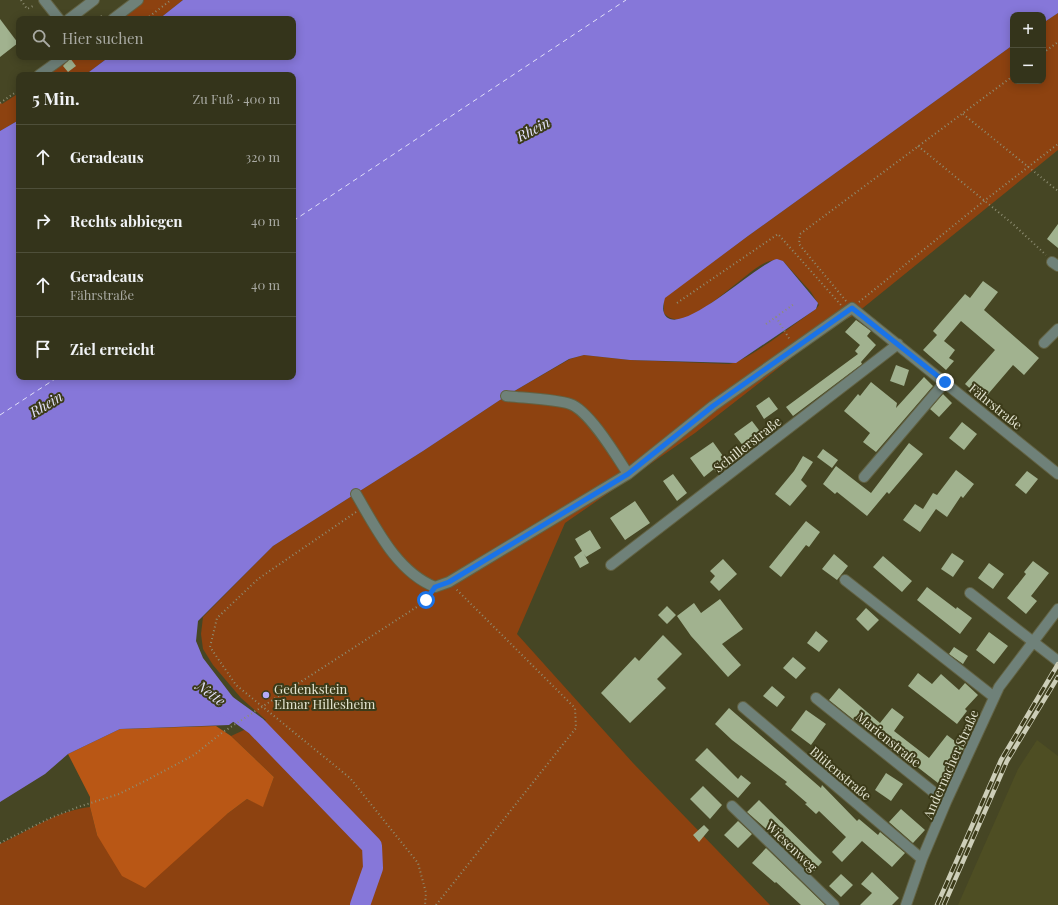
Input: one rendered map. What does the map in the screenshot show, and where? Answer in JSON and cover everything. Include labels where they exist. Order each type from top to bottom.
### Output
[{"type":"street","points":[[44,0],[57,16]]},
{"type":"street","points":[[73,16],[94,0]]},
{"type":"street","points":[[117,16],[138,0]]},
{"type":"street","points":[[43,72],[60,60]]},
{"type":"street","points":[[356,494],[398,560],[422,582],[435,587],[449,582],[628,474],[713,406],[849,310]]},
{"type":"street","name":"Fährstraße","points":[[849,310],[898,344],[1058,474]]},
{"type":"street","points":[[1044,343],[1058,329]]},
{"type":"street","name":"Schillerstraße","points":[[611,565],[898,344]]},
{"type":"street","points":[[864,477],[945,382]]},
{"type":"street","points":[[506,396],[571,404],[588,418],[628,474]]},
{"type":"street","points":[[845,580],[994,697]]},
{"type":"street","points":[[970,593],[1058,661]]},
{"type":"street","name":"Andernacher Straße","points":[[906,905],[922,859],[946,802],[998,687],[1058,609]]},
{"type":"street","name":"Marienstraße","points":[[816,698],[946,802]]},
{"type":"street","name":"Blütenstraße","points":[[743,707],[922,859]]},
{"type":"street","name":"Wiesenweg","points":[[732,806],[834,905]]},
{"type":"path","points":[[21,0],[27,9],[35,5],[38,10]]},
{"type":"path","points":[[150,16],[171,0]]},
{"type":"path","points":[[1046,51],[1058,42]]},
{"type":"path","points":[[849,310],[799,244],[800,234],[1010,78]]},
{"type":"path","points":[[0,103],[16,92]]},
{"type":"path","points":[[963,114],[1058,191]]},
{"type":"path","points":[[849,310],[984,201],[1058,144]]},
{"type":"path","points":[[918,146],[1035,244],[1055,264]]},
{"type":"path","points":[[677,303],[778,234],[849,310]]},
{"type":"path","points":[[766,324],[794,304]]},
{"type":"path","points":[[776,317],[795,348]]},
{"type":"path","points":[[363,507],[258,578],[217,618],[210,647],[236,685],[350,778],[418,863],[426,893],[425,905]]},
{"type":"path","points":[[436,905],[576,728],[575,708],[449,582]]},
{"type":"path","points":[[0,843],[48,819],[78,807],[119,794],[194,756],[223,732],[426,600],[435,587]]},
{"type":"shaded area","points":[[142,0],[183,0],[163,16],[120,16]]},
{"type":"shaded area","points":[[1058,13],[1058,150],[853,316],[835,324],[695,433],[565,523],[517,634],[633,763],[770,905],[0,905],[0,844],[67,812],[90,807],[97,835],[227,814],[247,799],[263,806],[274,777],[231,736],[266,720],[241,698],[213,665],[203,649],[201,634],[203,617],[273,546],[423,451],[506,396],[570,359],[584,355],[630,360],[729,364],[737,362],[760,349],[816,309],[819,305],[811,292],[783,261],[770,261],[760,266],[717,299],[701,310],[686,317],[674,319],[664,313],[664,298],[1010,47],[1010,84],[1046,84],[1046,21]]},
{"type":"shaded area","points":[[64,60],[105,60],[89,72],[48,72]]},
{"type":"shaded area","points":[[16,95],[16,122],[0,131],[0,102],[2,104]]},
{"type":"shaded area","points":[[216,726],[231,736],[274,777],[263,807],[247,799],[227,814],[145,888],[122,876],[97,835],[90,807],[90,797],[68,754],[120,729]]},
{"type":"shaded area","points":[[1037,740],[1058,756],[1058,905],[958,905],[1018,769]]},
{"type":"water","name":"Rhein","points":[[183,0],[1058,0],[1058,13],[1046,21],[1046,12],[1010,12],[1010,47],[748,236],[665,298],[663,311],[672,319],[684,318],[700,310],[767,263],[777,259],[783,261],[818,303],[816,309],[736,363],[630,360],[584,355],[569,359],[506,396],[423,451],[273,546],[198,621],[196,641],[203,658],[245,713],[229,725],[120,729],[68,754],[45,774],[0,802],[0,131],[16,122],[16,380],[296,380],[296,72],[89,72],[105,60],[296,60],[296,16],[163,16]]},
{"type":"building","points":[[0,19],[16,40],[16,45],[0,57]]},
{"type":"building","points":[[68,60],[72,60],[76,66],[68,72],[63,66]]},
{"type":"building","points":[[1058,224],[1058,248],[1047,239]]},
{"type":"building","points":[[983,281],[998,292],[984,310],[1039,358],[1024,375],[1013,365],[983,400],[965,384],[995,350],[961,321],[944,341],[955,350],[949,358],[954,361],[946,370],[923,350],[937,335],[933,331],[965,294],[970,298]]},
{"type":"building","points":[[856,320],[871,331],[867,336],[876,345],[861,362],[862,364],[793,416],[786,407],[858,354],[855,351],[860,345],[845,332]]},
{"type":"building","points":[[896,365],[909,370],[904,386],[890,381]]},
{"type":"building","points":[[924,377],[933,386],[876,452],[863,442],[870,433],[844,411],[858,394],[860,396],[871,382],[897,403],[896,408]]},
{"type":"building","points":[[943,394],[952,403],[939,417],[930,409]]},
{"type":"building","points":[[769,397],[778,409],[764,419],[756,406]]},
{"type":"building","points":[[752,421],[765,438],[747,451],[734,434]]},
{"type":"building","points":[[962,422],[977,434],[964,450],[949,438]]},
{"type":"building","points":[[713,442],[728,463],[716,472],[714,469],[704,477],[690,458]]},
{"type":"building","points":[[909,443],[923,454],[889,494],[887,492],[867,516],[837,492],[835,494],[823,484],[836,466],[871,493]]},
{"type":"building","points":[[823,449],[838,460],[832,468],[817,457]]},
{"type":"building","points":[[803,456],[813,462],[801,480],[807,486],[790,506],[775,494],[794,471]]},
{"type":"building","points":[[956,470],[974,484],[963,498],[961,496],[947,517],[936,509],[920,532],[903,520],[915,504],[923,509],[933,493],[937,495]]},
{"type":"building","points":[[1027,471],[1038,479],[1026,494],[1015,485]]},
{"type":"building","points":[[673,474],[687,493],[677,501],[663,481]]},
{"type":"building","points":[[635,501],[650,523],[625,540],[610,518]]},
{"type":"building","points":[[806,521],[820,532],[809,547],[806,545],[781,577],[769,567]]},
{"type":"building","points":[[590,530],[601,548],[586,557],[584,554],[589,563],[580,568],[574,557],[582,551],[575,539]]},
{"type":"building","points":[[952,553],[964,561],[953,577],[941,569]]},
{"type":"building","points":[[834,554],[848,566],[837,580],[822,569]]},
{"type":"building","points":[[883,556],[912,581],[902,592],[873,567]]},
{"type":"building","points":[[723,559],[737,574],[719,591],[710,582],[715,576],[710,571]]},
{"type":"building","points":[[1033,561],[1049,573],[1031,596],[1037,601],[1026,614],[1007,598],[1026,574],[1024,572]]},
{"type":"building","points":[[989,563],[1004,574],[993,589],[978,578]]},
{"type":"building","points":[[927,587],[956,609],[957,607],[972,618],[960,634],[917,600]]},
{"type":"building","points":[[720,599],[743,629],[722,644],[741,665],[728,677],[691,636],[677,616],[694,603],[701,613]]},
{"type":"building","points":[[667,606],[676,615],[667,624],[658,615]]},
{"type":"building","points":[[866,608],[879,620],[868,631],[856,619]]},
{"type":"building","points":[[816,631],[828,641],[819,652],[807,643]]},
{"type":"building","points":[[989,632],[1008,646],[994,664],[976,650]]},
{"type":"building","points":[[663,635],[682,654],[657,679],[666,688],[630,723],[601,693],[635,657],[639,661]]},
{"type":"building","points":[[954,647],[968,656],[963,664],[949,654]]},
{"type":"building","points":[[793,657],[806,668],[796,679],[783,668]]},
{"type":"building","points":[[918,673],[932,684],[941,674],[959,690],[965,683],[978,695],[965,709],[967,711],[957,724],[908,686]]},
{"type":"building","points":[[772,686],[785,697],[777,707],[763,696]]},
{"type":"building","points":[[839,688],[880,723],[892,708],[904,717],[894,731],[929,758],[947,735],[964,748],[938,783],[911,762],[909,764],[829,700]]},
{"type":"building","points":[[729,708],[821,788],[822,785],[857,821],[859,819],[878,835],[880,832],[905,853],[892,867],[862,841],[842,862],[832,852],[846,837],[819,811],[816,814],[805,804],[807,803],[785,784],[787,782],[732,740],[715,724]]},
{"type":"building","points":[[806,710],[826,724],[811,745],[791,730]]},
{"type":"building","points":[[707,748],[738,779],[741,775],[751,783],[738,798],[695,760]]},
{"type":"building","points":[[886,773],[903,784],[891,801],[875,790]]},
{"type":"building","points":[[703,786],[722,805],[710,819],[690,799]]},
{"type":"building","points":[[759,800],[822,862],[814,871],[747,812]]},
{"type":"building","points":[[901,809],[925,830],[913,843],[889,822]]},
{"type":"building","points":[[738,821],[752,834],[738,848],[724,835]]},
{"type":"building","points":[[704,825],[709,830],[699,842],[693,835]]},
{"type":"building","points":[[766,848],[825,905],[801,905],[752,863]]},
{"type":"building","points":[[872,872],[899,898],[892,905],[860,905],[872,893],[861,884]]},
{"type":"building","points":[[841,874],[853,885],[841,897],[829,886]]},
{"type":"waterway","name":"Nette","points":[[220,700],[256,726],[372,846],[373,868],[360,905]]},
{"type":"ferry route","points":[[296,219],[626,0]]},
{"type":"ferry route","points":[[0,415],[53,380]]},
{"type":"railway","points":[[937,905],[1001,760],[1058,664]]},
{"type":"railway","points":[[944,905],[1007,761],[1058,677]]},
{"type":"place","name":"Gedenkstein Elmar Hillesheim","points":[[266,695]]},
{"type":"route","points":[[426,600],[435,587],[449,582],[628,474],[713,406],[852,308],[945,382]]}]
